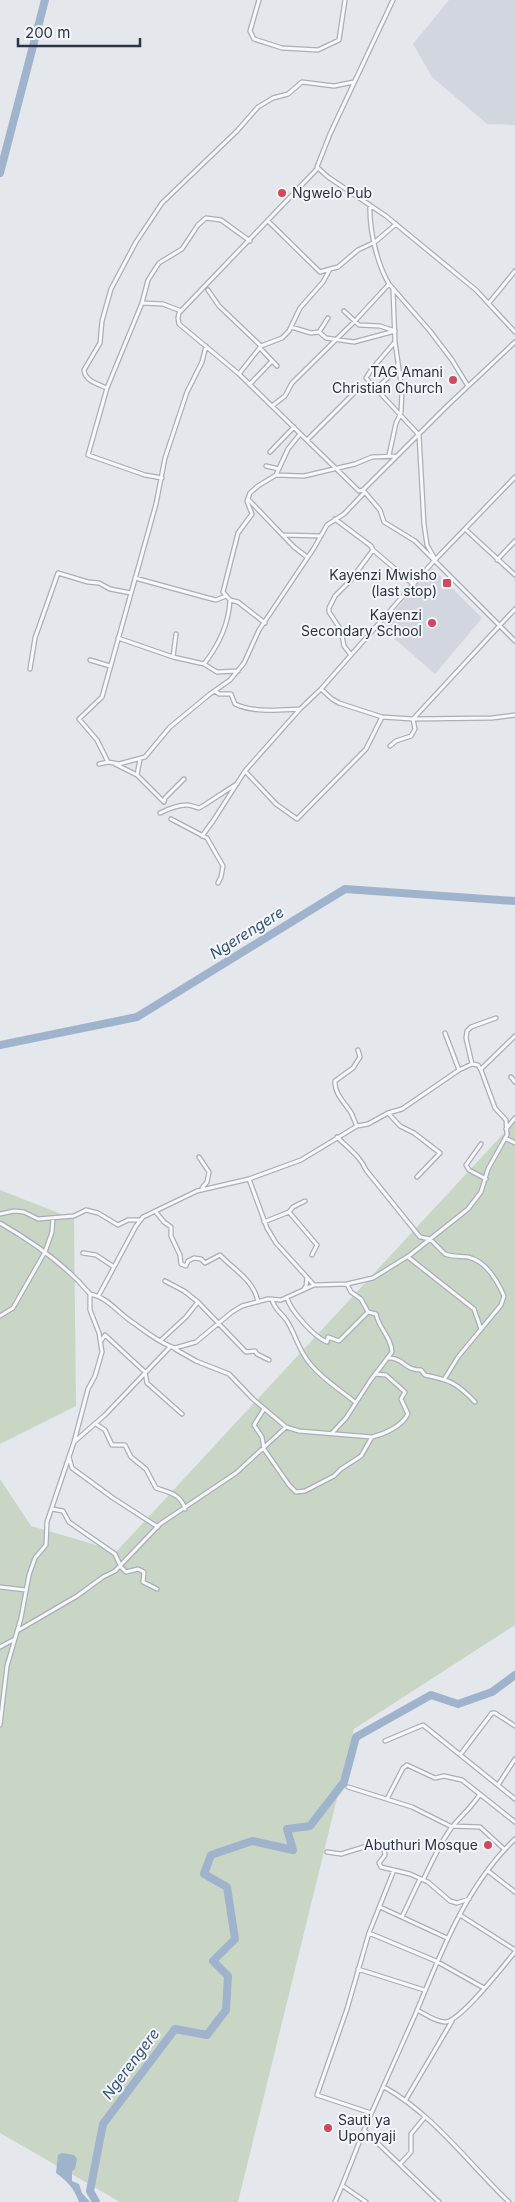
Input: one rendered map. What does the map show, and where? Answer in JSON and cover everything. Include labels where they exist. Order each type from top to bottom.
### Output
[{"type":"street","points":[[259,0],[250,31],[254,39],[282,48],[318,50],[339,40],[345,0]]},
{"type":"street","points":[[393,0],[323,150],[317,164],[318,168],[269,222],[182,311],[178,318],[179,324],[250,384],[359,491],[364,492],[380,510],[384,522],[415,541],[515,641]]},
{"type":"street","points":[[107,388],[89,379],[84,370],[100,343],[102,321],[111,289],[136,242],[162,203],[258,107],[267,101],[288,94],[302,82],[334,86],[354,82]]},
{"type":"street","points":[[318,168],[396,224],[489,303],[515,332]]},
{"type":"street","points":[[370,205],[370,218],[381,271],[389,284],[430,331],[452,360],[468,386]]},
{"type":"street","points":[[162,478],[144,475],[88,455],[107,388],[142,303],[148,280],[159,263],[182,249],[198,225],[206,218],[221,220],[250,241]]},
{"type":"street","points":[[269,222],[320,272],[338,267],[358,250],[375,242],[396,224]]},
{"type":"street","points":[[239,374],[261,348],[282,338],[291,327],[300,308],[323,282],[330,269]]},
{"type":"street","points":[[489,303],[515,271]]},
{"type":"street","points":[[272,406],[285,396],[292,383],[354,322],[389,284]]},
{"type":"street","points":[[389,455],[401,413],[402,390],[395,342],[393,289]]},
{"type":"street","points":[[208,290],[219,306],[277,366]]},
{"type":"street","points":[[142,303],[162,304],[182,311]]},
{"type":"street","points":[[344,311],[359,325],[380,326],[395,331]]},
{"type":"street","points":[[319,332],[328,318]]},
{"type":"street","points":[[291,327],[311,333],[319,332],[326,338],[338,338],[354,342],[395,331]]},
{"type":"street","points":[[395,342],[366,378],[419,434],[424,524],[427,545],[434,561]]},
{"type":"street","points":[[114,764],[140,759],[153,749],[175,723],[230,680],[249,655],[259,630],[314,548],[327,525],[344,514],[397,456],[515,342]]},
{"type":"street","points":[[108,762],[97,740],[78,719],[102,697],[156,504],[178,417],[187,392],[202,362],[206,345]]},
{"type":"street","points":[[250,384],[272,361]]},
{"type":"street","points":[[308,439],[356,391],[360,388],[375,388],[391,375],[398,364]]},
{"type":"street","points":[[270,452],[294,427]]},
{"type":"street","points":[[276,475],[288,449],[300,434]]},
{"type":"street","points":[[247,499],[258,486],[276,475],[304,476],[372,458],[389,455],[397,456]]},
{"type":"street","points":[[266,466],[278,469]]},
{"type":"street","points":[[202,836],[245,771],[300,709],[321,689],[434,561],[515,478]]},
{"type":"street","points":[[247,499],[307,557]]},
{"type":"street","points":[[247,499],[252,514],[238,533],[223,592],[230,600],[238,602],[265,623]]},
{"type":"street","points":[[335,520],[371,546],[373,550],[414,585]]},
{"type":"street","points":[[465,529],[515,575]]},
{"type":"street","points":[[283,535],[320,536]]},
{"type":"street","points":[[497,560],[515,540]]},
{"type":"street","points":[[351,655],[344,646],[341,630],[329,612],[329,608],[335,596],[350,581],[373,550]]},
{"type":"street","points":[[30,669],[35,638],[58,573],[130,593]]},
{"type":"street","points":[[135,578],[216,600],[226,596]]},
{"type":"street","points":[[204,664],[221,637],[230,608],[230,600]]},
{"type":"street","points":[[413,719],[499,624],[515,609]]},
{"type":"street","points":[[173,657],[176,634]]},
{"type":"street","points":[[118,638],[173,657],[204,664],[217,672],[238,671]]},
{"type":"street","points":[[90,660],[110,666]]},
{"type":"street","points":[[321,689],[339,703],[382,717],[413,719],[492,718],[515,715]]},
{"type":"street","points":[[214,691],[219,694],[231,694],[235,704],[248,709],[300,709]]},
{"type":"street","points":[[245,771],[276,804],[297,819],[366,749],[382,717]]},
{"type":"street","points":[[390,746],[412,735],[415,729],[413,719]]},
{"type":"street","points":[[136,775],[140,759]]},
{"type":"street","points":[[99,764],[108,762],[136,775],[164,802],[165,798],[184,779]]},
{"type":"street","points":[[160,813],[169,808],[185,805],[199,808],[237,784]]},
{"type":"street","points":[[171,820],[207,838],[223,866],[218,883]]},
{"type":"street","points":[[472,1064],[466,1038],[467,1031],[472,1027],[496,1018]]},
{"type":"street","points":[[444,1033],[459,1070]]},
{"type":"street","points":[[481,1070],[515,1036]]},
{"type":"street","points":[[356,1126],[349,1110],[342,1103],[335,1083],[358,1063],[360,1057],[358,1050]]},
{"type":"street","points":[[175,1348],[196,1342],[217,1323],[242,1306],[272,1299],[281,1300],[314,1286],[347,1284],[373,1278],[408,1257],[473,1204],[482,1192],[495,1154],[507,1135],[506,1120],[494,1108],[492,1095],[478,1065],[472,1064],[459,1070],[402,1109],[388,1113],[368,1124],[356,1126],[301,1160],[249,1179],[197,1191]]},
{"type":"street","points":[[511,1077],[515,1082]]},
{"type":"street","points":[[388,1113],[396,1119],[400,1126],[414,1133],[440,1152],[418,1178]]},
{"type":"street","points":[[506,1129],[515,1118]]},
{"type":"street","points":[[337,1136],[351,1151],[361,1158],[366,1170],[420,1237],[430,1239],[444,1254],[468,1257],[479,1262],[496,1279],[504,1296],[504,1300],[458,1357],[445,1378]]},
{"type":"street","points":[[505,1138],[515,1143]]},
{"type":"street","points":[[481,1144],[466,1166],[469,1170],[486,1179]]},
{"type":"street","points":[[99,1295],[140,1220],[206,1185],[209,1176],[208,1169],[199,1157]]},
{"type":"street","points":[[249,1179],[264,1222],[276,1243],[314,1286]]},
{"type":"street","points":[[264,1222],[289,1212],[292,1207],[304,1201]]},
{"type":"street","points":[[0,1214],[14,1211],[24,1212],[38,1219],[74,1216],[86,1210],[98,1213],[118,1225],[124,1224],[128,1220],[140,1220]]},
{"type":"street","points":[[155,1211],[164,1222],[172,1227],[171,1236],[180,1255],[181,1264],[186,1266],[188,1261],[194,1258],[200,1259],[205,1263],[220,1255],[246,1277],[257,1296],[258,1302]]},
{"type":"street","points":[[289,1212],[317,1245],[312,1255]]},
{"type":"street","points":[[0,1316],[13,1308],[45,1252],[52,1232],[53,1218]]},
{"type":"street","points":[[0,1224],[45,1252],[63,1266],[90,1294],[92,1316],[101,1341],[101,1356],[88,1389],[74,1442],[46,1530],[46,1544],[35,1558],[26,1590],[2,1690],[0,1726]]},
{"type":"street","points":[[83,1253],[96,1255],[114,1267]]},
{"type":"street","points":[[408,1257],[474,1309],[481,1329]]},
{"type":"street","points":[[302,1292],[306,1286],[307,1276]]},
{"type":"street","points":[[165,1281],[184,1291],[198,1302],[246,1352],[255,1351],[269,1360]]},
{"type":"street","points":[[347,1284],[351,1292],[361,1299],[368,1312],[376,1314],[378,1326],[389,1336],[395,1358],[412,1370],[421,1370],[425,1375],[445,1378],[459,1387],[475,1402]]},
{"type":"street","points":[[90,1294],[99,1295],[128,1319],[170,1347],[196,1361],[229,1374],[286,1428],[299,1431],[372,1437],[382,1435],[396,1427],[408,1414],[401,1399],[405,1392],[386,1375],[375,1374]]},
{"type":"street","points":[[287,1298],[289,1304],[303,1322],[317,1337],[327,1342],[328,1337],[339,1341],[368,1312]]},
{"type":"street","points":[[272,1299],[280,1315],[288,1323],[294,1340],[305,1358],[326,1379],[355,1402]]},
{"type":"street","points":[[160,1341],[186,1317],[198,1302]]},
{"type":"street","points":[[101,1341],[105,1335],[145,1372],[148,1383],[182,1414]]},
{"type":"street","points":[[74,1442],[96,1424],[170,1347]]},
{"type":"street","points":[[332,1433],[346,1418],[355,1402],[392,1352]]},
{"type":"street","points":[[389,1358],[395,1358]]},
{"type":"street","points":[[264,1409],[254,1425],[262,1437],[264,1448],[289,1486],[299,1492],[305,1491],[334,1476],[340,1469],[361,1456],[372,1437]]},
{"type":"street","points":[[96,1424],[105,1430],[112,1445],[125,1445],[132,1457],[146,1469],[156,1488],[176,1495],[184,1504],[185,1509]]},
{"type":"street","points":[[17,1631],[77,1596],[100,1579],[112,1574],[158,1527],[236,1473],[286,1428]]},
{"type":"street","points":[[68,1456],[72,1468],[113,1498],[158,1527]]},
{"type":"street","points":[[52,1510],[64,1512],[69,1522],[115,1554],[126,1572],[138,1569],[144,1572],[143,1582],[157,1589]]},
{"type":"street","points":[[0,1587],[26,1590]]},
{"type":"street","points":[[0,1648],[13,1640]]},
{"type":"street","points":[[460,1755],[492,1713],[495,1712],[514,1724]]},
{"type":"street","points":[[385,1741],[423,1725],[515,1799]]},
{"type":"street","points":[[498,1785],[515,1759]]},
{"type":"street","points":[[387,1799],[403,1768],[407,1765],[435,1778],[444,1776],[462,1780],[515,1822]]},
{"type":"street","points":[[348,1787],[412,1807],[453,1826],[480,1827],[504,1849]]},
{"type":"street","points":[[402,1917],[444,1839],[480,1794]]},
{"type":"street","points":[[335,2202],[371,2113],[384,2087],[447,1938],[469,1899],[488,1871],[504,1849],[515,1839]]},
{"type":"street","points":[[327,1852],[339,1854],[377,1843],[385,1850],[385,1855],[380,1865],[422,1879],[450,1901],[457,1903],[469,1899]]},
{"type":"street","points":[[371,2113],[317,2095],[347,2009],[369,1933],[394,1870]]},
{"type":"street","points":[[488,1871],[515,1892]]},
{"type":"street","points":[[380,1907],[447,1938]]},
{"type":"street","points":[[405,2101],[452,2021],[484,1988],[515,1951],[460,1915]]},
{"type":"street","points":[[369,1933],[436,1961],[484,1988]]},
{"type":"street","points":[[358,1969],[424,1990]]},
{"type":"street","points":[[417,2010],[441,2021],[452,2021]]},
{"type":"street","points":[[384,2087],[425,2117],[509,2202]]},
{"type":"street","points":[[400,2164],[411,2152],[411,2134],[425,2117]]},
{"type":"street","points":[[364,2130],[439,2202]]},
{"type":"street","points":[[342,2186],[366,2202]]},
{"type":"shaded area","points":[[449,0],[515,0],[515,125],[487,124],[432,77],[413,44]]},
{"type":"shaded area","name":"Kayenzi Secondary School","points":[[432,568],[482,618],[435,674],[381,627]]},
{"type":"green space","points":[[515,1121],[515,1625],[354,1729],[238,2202],[120,2202],[0,2133],[0,1479],[31,1526],[117,1551]]},
{"type":"green space","points":[[0,1190],[74,1219],[76,1406],[0,1444]]},
{"type":"water","points":[[62,2153],[74,2155],[77,2159],[75,2169],[72,2171],[72,2181],[79,2184],[82,2193],[90,2202],[79,2202],[70,2185],[56,2173],[58,2155]]},
{"type":"waterway","name":"Ngerengere","points":[[0,173],[45,0]]},
{"type":"waterway","name":"Ngerengere","points":[[0,1045],[137,1017],[345,889],[515,901]]},
{"type":"waterway","name":"Ngerengere","points":[[96,2202],[90,2191],[103,2124],[175,2029],[207,2035],[226,2010],[228,1976],[213,1961],[235,1939],[227,1887],[204,1874],[211,1855],[252,1841],[293,1850],[287,1829],[310,1826],[344,1782],[356,1737],[431,1695],[458,1704],[492,1692],[515,1675]]},
{"type":"place","name":"Ngwelo Pub","points":[[282,193]]},
{"type":"place","name":"TAG Amani Christian Church","points":[[453,380]]},
{"type":"place","name":"Kayenzi Mwisho (last stop)","points":[[447,583]]},
{"type":"place","name":"Kayenzi Secondary School","points":[[432,623]]},
{"type":"place","name":"Abuthuri Mosque","points":[[488,1845]]},
{"type":"place","name":"Sauti ya Uponyaji","points":[[328,2128]]}]
